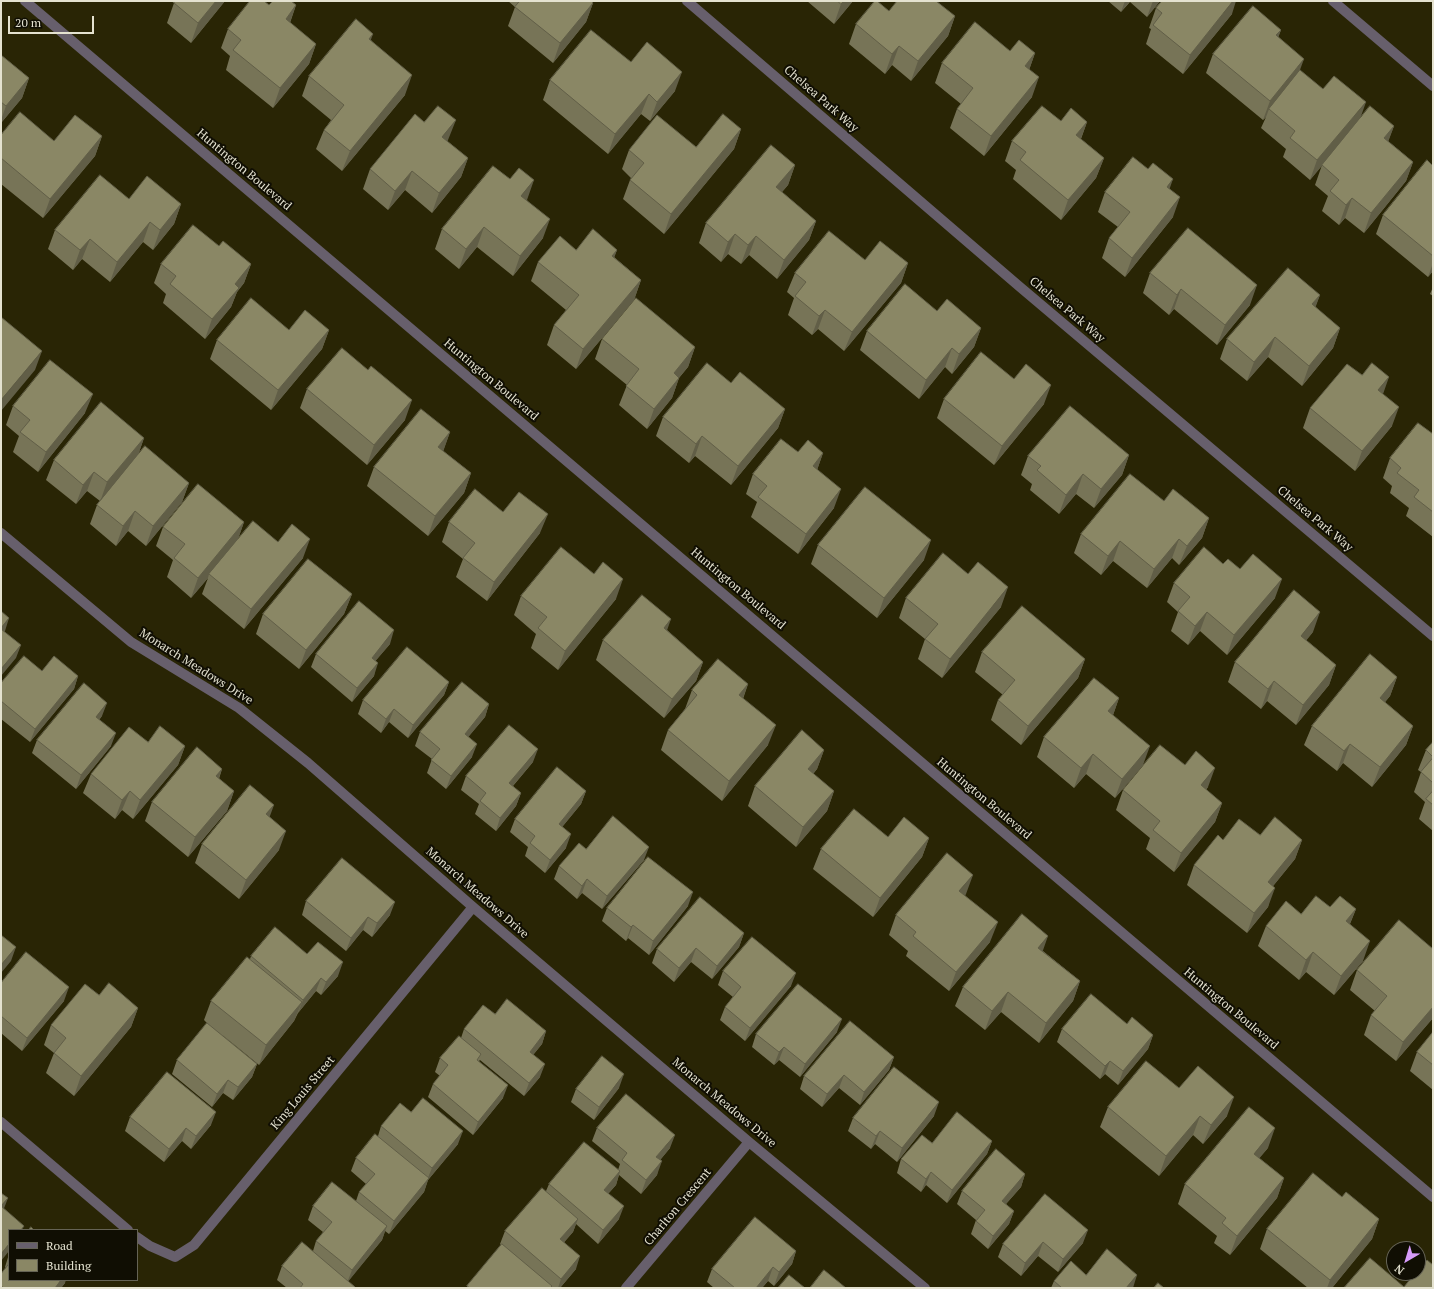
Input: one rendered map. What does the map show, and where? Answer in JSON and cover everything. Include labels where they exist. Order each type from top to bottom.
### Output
[{"type":"street","name":"Huntington Boulevard","points":[[25,1],[1433,1197]]},
{"type":"street","name":"Chelsea Park Way","points":[[687,1],[1026,292],[1433,636]]},
{"type":"street","points":[[1333,1],[1433,86]]},
{"type":"street","name":"Monarch Meadows Drive","points":[[1,533],[131,642],[240,708],[314,768],[473,908],[749,1142],[925,1288]]},
{"type":"street","name":"King Louis Street","points":[[138,1238],[150,1246],[175,1257],[194,1245],[473,908]]},
{"type":"street","points":[[1,1122],[127,1229]]},
{"type":"street","name":"Charlton Crescent","points":[[626,1288],[749,1142]]},
{"type":"building","points":[[176,1],[216,1],[198,23],[174,3]]},
{"type":"building","points":[[250,1],[264,1],[269,5],[273,1],[291,1],[296,5],[286,19],[316,44],[280,88],[233,50],[241,40],[228,29]]},
{"type":"building","points":[[520,1],[591,1],[593,3],[560,43],[515,7]]},
{"type":"building","points":[[875,1],[889,11],[897,1],[936,1],[955,16],[918,61],[899,46],[892,54],[856,24]]},
{"type":"building","points":[[1162,1],[1233,1],[1190,55],[1153,25],[1162,13],[1156,8]]},
{"type":"building","points":[[1253,6],[1281,30],[1276,35],[1304,59],[1270,101],[1213,54]]},
{"type":"building","points":[[356,19],[373,34],[369,39],[412,75],[350,151],[324,130],[344,105],[309,76]]},
{"type":"building","points":[[975,22],[1010,51],[1019,40],[1035,53],[1025,66],[1039,77],[991,136],[957,109],[973,88],[942,63]]},
{"type":"building","points":[[591,30],[631,62],[647,42],[682,72],[657,102],[649,94],[615,134],[550,80]]},
{"type":"building","points":[[1,55],[29,78],[6,106],[1,102]]},
{"type":"building","points":[[1300,70],[1323,89],[1334,76],[1366,102],[1317,160],[1290,138],[1295,131],[1269,109]]},
{"type":"building","points":[[438,106],[456,120],[442,137],[468,158],[439,193],[412,171],[395,191],[370,169],[415,114],[424,122]]},
{"type":"building","points":[[1042,106],[1061,121],[1071,108],[1087,122],[1076,135],[1104,158],[1068,200],[1020,160],[1026,152],[1012,141]]},
{"type":"building","points":[[1370,106],[1394,126],[1384,138],[1413,162],[1371,213],[1352,198],[1346,205],[1330,191],[1339,180],[1322,165]]},
{"type":"building","points":[[20,112],[54,141],[75,115],[102,136],[50,199],[1,158],[1,135]]},
{"type":"building","points":[[723,114],[741,129],[671,214],[630,180],[644,163],[629,150],[657,115],[696,147]]},
{"type":"building","points":[[771,145],[795,165],[776,187],[816,221],[784,260],[756,236],[748,245],[735,234],[728,242],[706,223]]},
{"type":"building","points":[[1133,157],[1148,169],[1153,163],[1173,179],[1167,187],[1180,197],[1132,258],[1109,238],[1130,212],[1105,192]]},
{"type":"building","points":[[1427,160],[1433,166],[1433,256],[1383,215]]},
{"type":"building","points":[[493,166],[510,179],[519,168],[534,180],[521,196],[550,219],[520,256],[484,227],[466,249],[442,229]]},
{"type":"building","points":[[100,175],[129,199],[147,176],[181,204],[160,230],[150,222],[117,262],[90,239],[80,250],[55,230]]},
{"type":"building","points":[[193,225],[219,246],[223,241],[251,264],[235,284],[239,288],[212,319],[170,284],[176,276],[161,264]]},
{"type":"building","points":[[1188,228],[1257,285],[1225,325],[1181,289],[1177,295],[1150,273]]},
{"type":"building","points":[[593,229],[617,250],[612,256],[641,280],[583,349],[554,325],[579,295],[538,262],[560,236],[576,250]]},
{"type":"building","points":[[829,231],[865,260],[880,241],[908,263],[852,332],[825,310],[819,316],[795,296],[806,282],[795,273]]},
{"type":"building","points":[[1288,268],[1320,295],[1312,304],[1340,328],[1309,366],[1275,337],[1254,362],[1227,339]]},
{"type":"building","points":[[905,284],[937,311],[947,299],[981,328],[959,354],[952,348],[926,380],[867,331]]},
{"type":"building","points":[[251,298],[289,330],[305,310],[329,330],[278,390],[217,340]]},
{"type":"building","points":[[636,298],[695,347],[674,373],[679,378],[654,409],[626,386],[639,369],[602,339]]},
{"type":"building","points":[[1,317],[42,351],[1,400]]},
{"type":"building","points":[[342,348],[368,370],[371,366],[412,400],[374,445],[307,389]]},
{"type":"building","points":[[981,352],[1014,379],[1026,364],[1051,385],[1002,446],[944,399]]},
{"type":"building","points":[[50,360],[93,394],[46,452],[20,432],[30,420],[13,406]]},
{"type":"building","points":[[707,363],[731,383],[740,372],[785,409],[738,466],[702,436],[696,444],[663,417]]},
{"type":"building","points":[[1372,363],[1389,377],[1378,390],[1399,407],[1362,451],[1310,408],[1347,364],[1362,375]]},
{"type":"building","points":[[101,402],[144,438],[107,482],[94,472],[83,485],[54,460]]},
{"type":"building","points":[[1070,406],[1129,455],[1101,489],[1083,474],[1066,495],[1037,470],[1041,466],[1028,456]]},
{"type":"building","points":[[421,409],[450,432],[438,447],[471,473],[435,516],[374,467]]},
{"type":"building","points":[[1418,423],[1433,434],[1433,512],[1414,497],[1419,490],[1397,473],[1401,468],[1390,458]]},
{"type":"building","points":[[781,439],[798,452],[808,440],[823,453],[813,466],[841,489],[806,534],[758,497],[767,486],[753,474]]},
{"type":"building","points":[[145,446],[189,483],[153,526],[135,511],[123,526],[97,505]]},
{"type":"building","points":[[1130,474],[1164,501],[1173,489],[1209,518],[1187,546],[1179,539],[1154,569],[1120,541],[1108,556],[1081,534]]},
{"type":"building","points":[[198,484],[244,522],[198,578],[174,558],[185,544],[163,527]]},
{"type":"building","points":[[865,487],[931,540],[884,598],[818,545]]},
{"type":"building","points":[[475,489],[503,512],[519,492],[548,514],[494,582],[463,558],[475,543],[449,522]]},
{"type":"building","points":[[253,521],[278,542],[292,524],[310,539],[251,609],[209,574]]},
{"type":"building","points":[[561,547],[594,574],[603,562],[623,579],[565,651],[538,628],[547,617],[521,596]]},
{"type":"building","points":[[1204,547],[1223,564],[1228,559],[1240,569],[1253,554],[1282,579],[1234,635],[1207,612],[1195,626],[1178,611],[1190,597],[1174,583]]},
{"type":"building","points":[[943,553],[968,574],[978,562],[1008,587],[950,659],[925,639],[938,624],[906,598]]},
{"type":"building","points":[[308,559],[352,594],[306,650],[263,614]]},
{"type":"building","points":[[1294,590],[1320,612],[1301,636],[1336,665],[1303,705],[1274,681],[1268,689],[1235,662]]},
{"type":"building","points":[[642,595],[671,619],[664,628],[703,662],[672,699],[603,640]]},
{"type":"building","points":[[359,601],[394,630],[372,658],[378,663],[357,688],[316,654]]},
{"type":"building","points":[[1022,606],[1085,659],[1028,726],[998,700],[1015,680],[982,652]]},
{"type":"building","points":[[1,611],[9,618],[1,628]]},
{"type":"building","points":[[1,629],[21,645],[1,669]]},
{"type":"building","points":[[407,647],[449,682],[413,725],[394,709],[386,719],[363,700]]},
{"type":"building","points":[[1370,654],[1397,677],[1380,698],[1413,726],[1380,767],[1350,744],[1344,751],[1312,726]]},
{"type":"building","points":[[24,656],[42,671],[54,656],[78,676],[35,729],[1,701],[1,683]]},
{"type":"building","points":[[718,659],[748,684],[739,695],[776,725],[729,781],[668,730],[697,695],[692,690]]},
{"type":"building","points":[[1094,678],[1119,698],[1108,711],[1150,746],[1122,779],[1093,754],[1081,768],[1044,737]]},
{"type":"building","points":[[462,682],[489,704],[465,734],[477,744],[451,776],[431,760],[440,749],[420,732]]},
{"type":"building","points":[[84,683],[107,703],[96,717],[116,733],[81,775],[37,740]]},
{"type":"building","points":[[509,725],[538,749],[509,783],[521,793],[500,818],[480,801],[486,793],[466,776]]},
{"type":"building","points":[[160,726],[185,746],[140,800],[130,791],[122,800],[91,774],[129,727],[148,742]]},
{"type":"building","points":[[802,730],[824,750],[808,769],[834,791],[803,827],[755,786]]},
{"type":"building","points":[[1433,742],[1433,757],[1426,750]]},
{"type":"building","points":[[1160,745],[1185,765],[1196,751],[1215,768],[1201,785],[1222,803],[1181,853],[1153,830],[1160,821],[1123,790]]},
{"type":"building","points":[[197,747],[222,769],[216,776],[234,791],[195,837],[152,802]]},
{"type":"building","points":[[1433,758],[1433,783],[1421,772]]},
{"type":"building","points":[[557,767],[586,791],[559,824],[571,834],[550,860],[530,843],[535,836],[515,819]]},
{"type":"building","points":[[250,785],[274,805],[266,814],[286,831],[246,880],[202,844]]},
{"type":"building","points":[[1433,791],[1433,805],[1426,799]]},
{"type":"building","points":[[854,809],[888,837],[904,817],[929,838],[880,898],[821,849]]},
{"type":"building","points":[[613,816],[649,847],[607,896],[587,879],[582,886],[559,866],[579,843],[586,849]]},
{"type":"building","points":[[1275,817],[1302,840],[1268,882],[1275,888],[1254,913],[1194,865],[1218,835],[1223,840],[1239,819],[1260,835]]},
{"type":"building","points":[[947,853],[973,875],[959,891],[998,922],[956,972],[913,936],[916,932],[896,915]]},
{"type":"building","points":[[648,857],[693,892],[653,941],[633,925],[631,927],[607,908]]},
{"type":"building","points":[[342,858],[395,902],[377,923],[368,917],[351,938],[306,901]]},
{"type":"building","points":[[1316,896],[1330,907],[1340,896],[1356,909],[1346,921],[1370,941],[1341,976],[1313,952],[1306,960],[1266,926],[1286,901],[1301,914]]},
{"type":"building","points":[[700,897],[744,933],[717,966],[696,948],[679,968],[657,949]]},
{"type":"building","points":[[1022,914],[1048,936],[1038,948],[1080,981],[1046,1023],[1008,992],[992,1011],[963,987]]},
{"type":"building","points":[[1399,920],[1433,949],[1433,1007],[1403,1042],[1371,1015],[1387,996],[1357,970]]},
{"type":"building","points":[[275,927],[307,954],[318,942],[343,962],[326,982],[321,978],[303,1000],[251,956]]},
{"type":"building","points":[[1,935],[16,947],[1,965]]},
{"type":"building","points":[[752,937],[796,973],[750,1028],[725,1007],[741,987],[723,971]]},
{"type":"building","points":[[26,952],[69,987],[27,1038],[1,1016],[1,983]]},
{"type":"building","points":[[247,957],[302,1002],[266,1045],[211,1001]]},
{"type":"building","points":[[109,983],[138,1008],[81,1076],[54,1053],[66,1038],[51,1025],[85,984],[99,995]]},
{"type":"building","points":[[798,984],[842,1019],[805,1064],[784,1047],[779,1052],[756,1034]]},
{"type":"building","points":[[1091,994],[1127,1024],[1132,1017],[1153,1035],[1123,1071],[1110,1061],[1105,1066],[1062,1029]]},
{"type":"building","points":[[507,999],[546,1031],[530,1052],[545,1064],[529,1083],[464,1029],[483,1005],[495,1014]]},
{"type":"building","points":[[850,1021],[894,1057],[864,1092],[844,1075],[827,1094],[804,1076]]},
{"type":"building","points":[[207,1023],[257,1064],[238,1087],[228,1080],[217,1094],[177,1060]]},
{"type":"building","points":[[1433,1032],[1433,1065],[1417,1052]]},
{"type":"building","points":[[459,1036],[481,1054],[477,1060],[508,1085],[478,1122],[433,1084],[448,1065],[440,1058]]},
{"type":"building","points":[[602,1056],[624,1074],[599,1107],[576,1089]]},
{"type":"building","points":[[1146,1061],[1179,1088],[1198,1066],[1234,1097],[1211,1125],[1200,1116],[1166,1156],[1108,1107]]},
{"type":"building","points":[[894,1067],[939,1102],[902,1148],[880,1131],[876,1136],[853,1118]]},
{"type":"building","points":[[167,1072],[216,1112],[196,1136],[186,1128],[169,1149],[130,1117]]},
{"type":"building","points":[[626,1094],[675,1135],[656,1157],[662,1161],[646,1180],[622,1160],[627,1153],[597,1128]]},
{"type":"building","points":[[423,1098],[463,1131],[432,1168],[381,1126],[400,1103],[411,1112]]},
{"type":"building","points":[[1249,1107],[1275,1128],[1254,1154],[1284,1178],[1237,1236],[1222,1223],[1226,1218],[1185,1184]]},
{"type":"building","points":[[957,1112],[992,1141],[952,1190],[931,1172],[926,1179],[901,1159],[922,1135],[932,1143]]},
{"type":"building","points":[[375,1134],[429,1178],[394,1221],[359,1192],[375,1174],[356,1158]]},
{"type":"building","points":[[584,1142],[620,1171],[604,1190],[624,1206],[603,1230],[549,1184]]},
{"type":"building","points":[[996,1149],[1025,1174],[1002,1201],[1014,1211],[993,1236],[976,1221],[985,1210],[962,1191]]},
{"type":"building","points":[[1313,1173],[1342,1197],[1346,1192],[1379,1219],[1330,1280],[1267,1229]]},
{"type":"building","points":[[332,1182],[387,1226],[352,1270],[316,1241],[332,1222],[313,1206]]},
{"type":"building","points":[[542,1188],[578,1219],[560,1239],[580,1256],[561,1279],[505,1231]]},
{"type":"building","points":[[1,1193],[8,1198],[1,1206]]},
{"type":"building","points":[[1045,1194],[1088,1230],[1063,1259],[1043,1242],[1025,1263],[1003,1244]]},
{"type":"building","points":[[1,1206],[24,1226],[22,1229],[8,1229],[8,1245],[1,1254]]},
{"type":"building","points":[[755,1217],[796,1251],[779,1272],[773,1267],[756,1288],[735,1288],[712,1269]]},
{"type":"building","points":[[302,1242],[355,1287],[300,1288],[303,1284],[282,1266]]},
{"type":"building","points":[[502,1244],[552,1286],[550,1288],[470,1288],[467,1286]]},
{"type":"building","points":[[1107,1249],[1137,1275],[1126,1288],[1062,1288],[1054,1281],[1071,1261],[1086,1275]]},
{"type":"building","points":[[1370,1258],[1386,1272],[1386,1281],[1397,1281],[1404,1287],[1409,1281],[1426,1281],[1426,1261],[1427,1260],[1433,1265],[1433,1288],[1344,1288]]},
{"type":"building","points":[[8,1265],[8,1281],[60,1281],[55,1288],[4,1288],[1,1286],[1,1274]]},
{"type":"building","points":[[824,1270],[846,1288],[810,1288]]},
{"type":"building","points":[[789,1275],[805,1288],[778,1288]]},
{"type":"building","points":[[1158,1283],[1164,1288],[1154,1288]]}]
